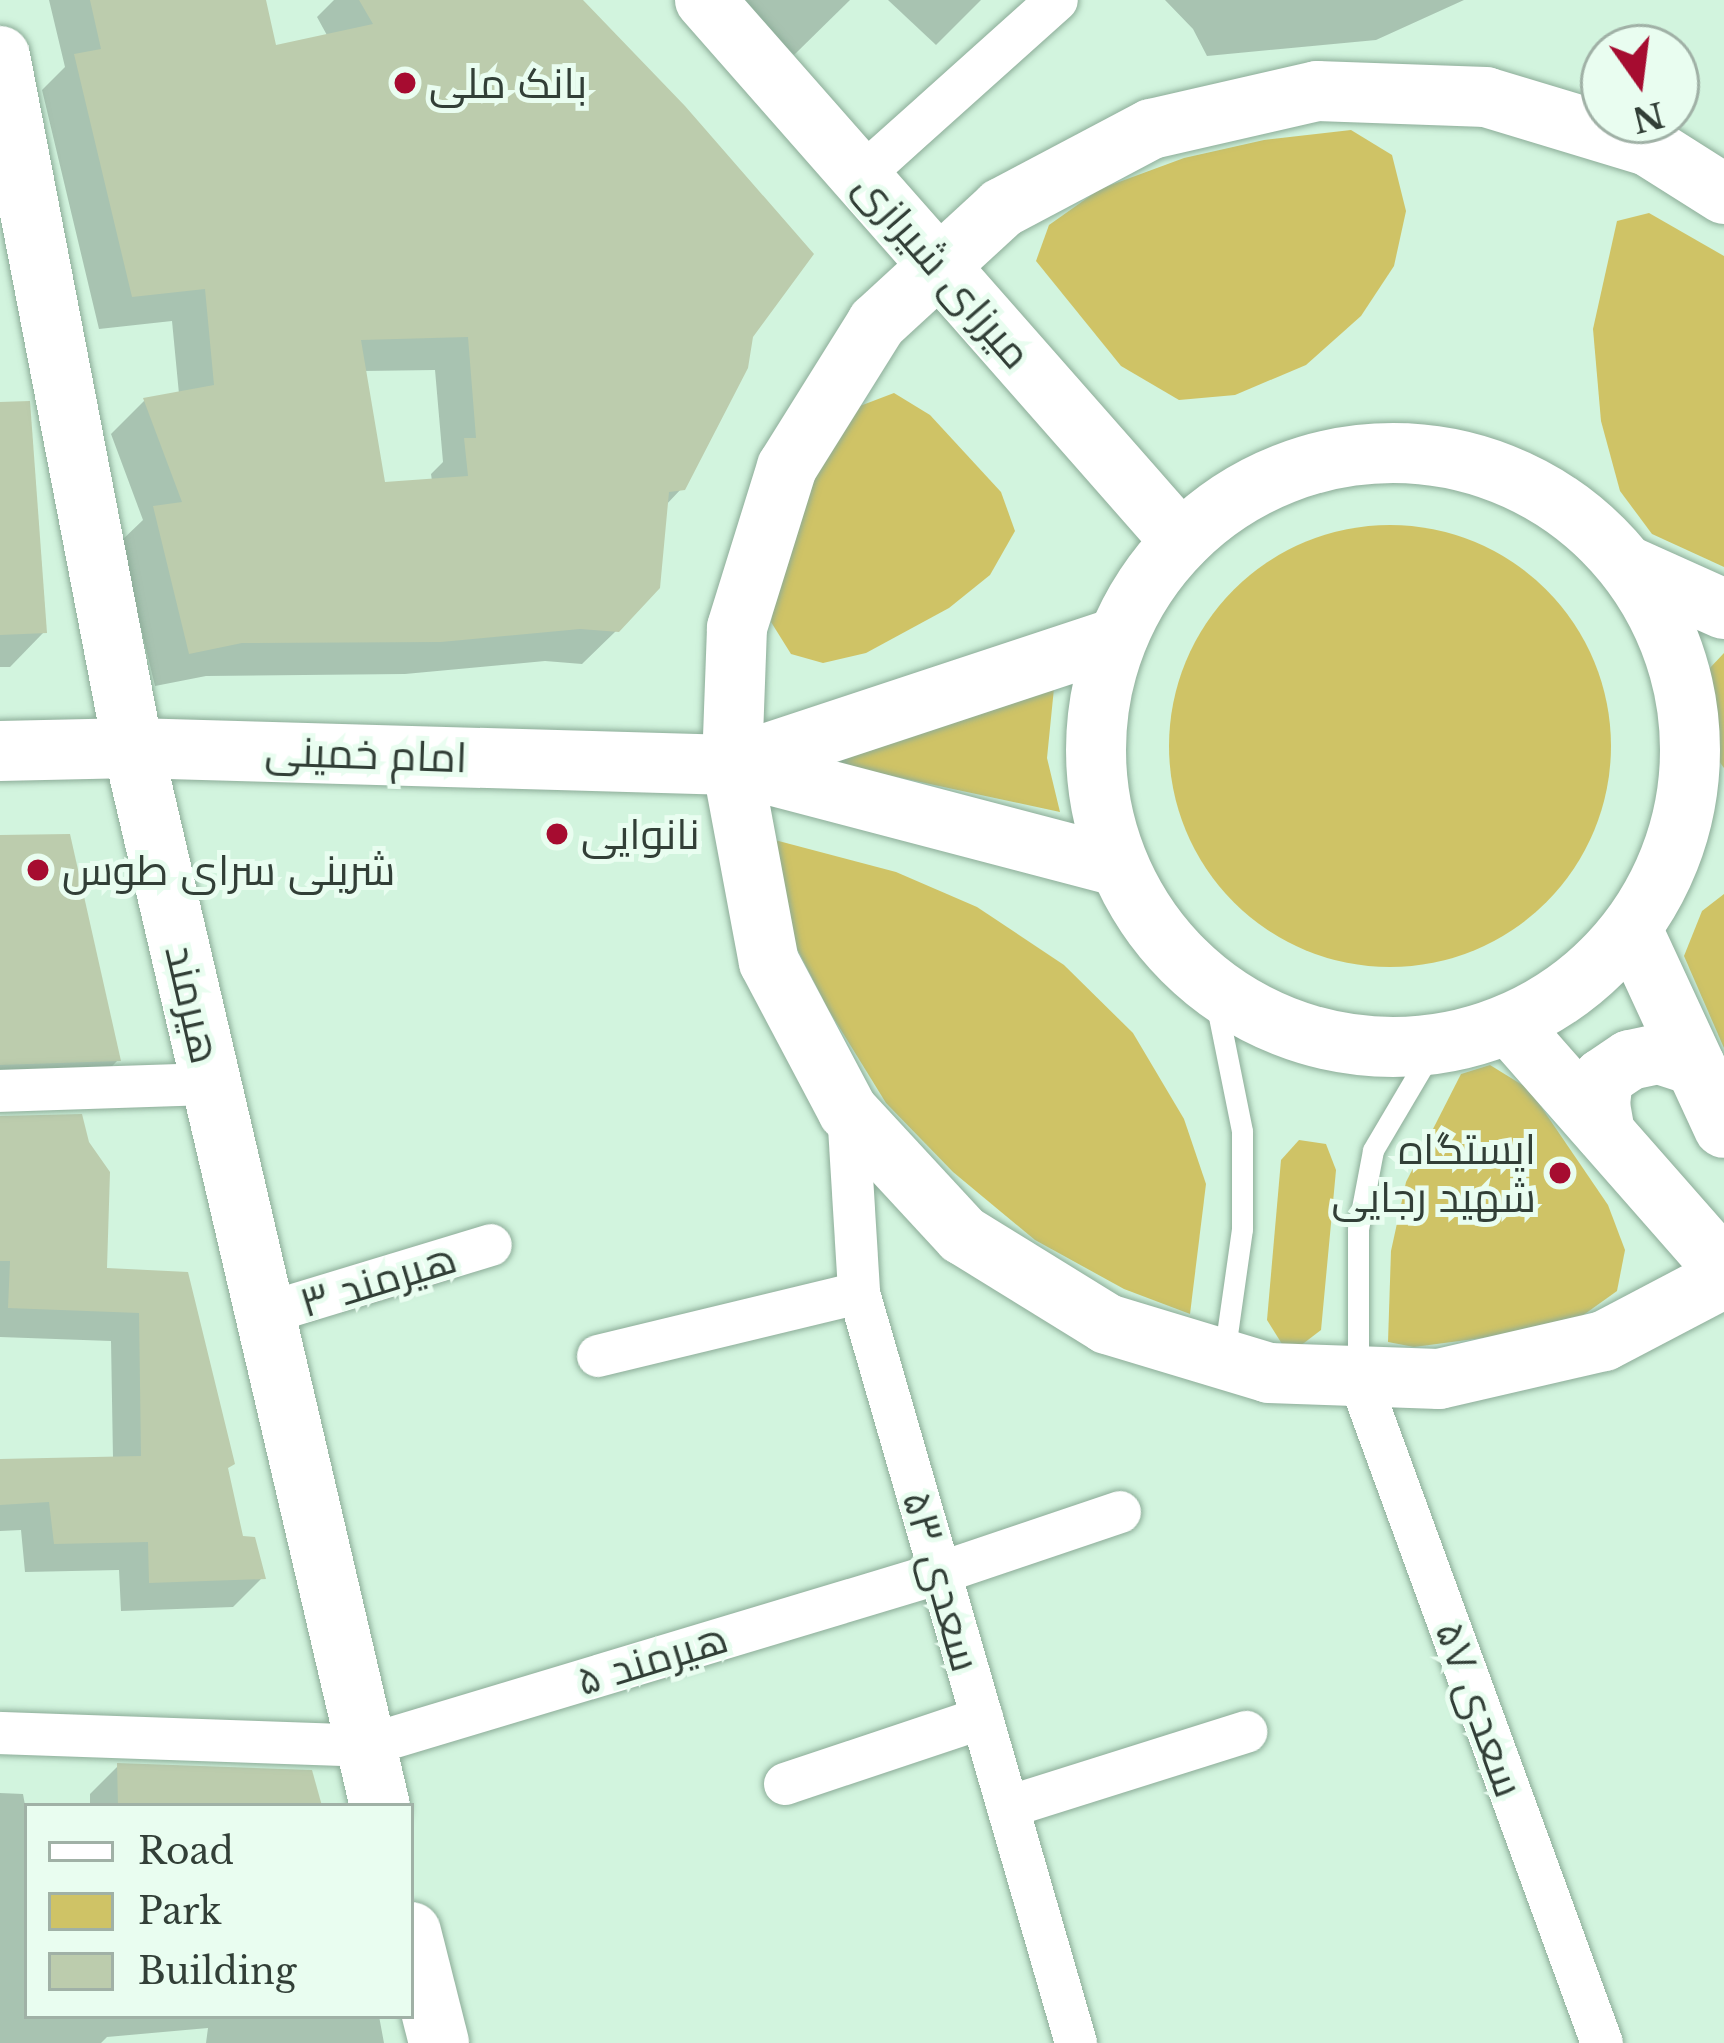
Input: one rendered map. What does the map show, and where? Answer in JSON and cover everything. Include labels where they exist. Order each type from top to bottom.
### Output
[{"type":"main road","name":"میرزای شیرازی","points":[[705,0],[1181,541]]},
{"type":"main road","name":"هیرمند","points":[[0,56],[8,136],[134,748],[379,1803]]},
{"type":"main road","points":[[1510,1024],[1724,1274],[1604,1341],[1438,1379],[1269,1373],[1107,1324],[963,1234],[848,1111],[769,962],[732,765],[737,628],[787,467],[877,323],[1002,208],[1151,129],[1317,91],[1486,97],[1648,146],[1724,194]]},
{"type":"main road","points":[[1431,454],[1506,474],[1574,512],[1630,567],[1669,634],[1690,709],[1690,786],[1697,850],[1632,929],[1577,984],[1510,1024],[1435,1045],[1356,1045],[1280,1026],[1213,987],[1157,933],[1118,866],[1097,771],[1097,713],[1117,638],[1144,586],[1181,541],[1232,500],[1290,471],[1353,455],[1431,454]]},
{"type":"main road","points":[[1630,567],[1724,609]]},
{"type":"main road","name":"امام خمینی","points":[[732,765],[1117,638]]},
{"type":"main road","name":"امام خمینی","points":[[0,751],[134,748],[732,765],[1118,866]]},
{"type":"main road","points":[[1632,929],[1724,1129]]},
{"type":"main road","points":[[1605,1133],[1600,1105],[1603,1078],[1630,1060],[1659,1054],[1695,1066]]},
{"type":"main road","points":[[414,1944],[439,2043]]},
{"type":"street","points":[[861,176],[1057,0]]},
{"type":"street","points":[[0,1090],[212,1084]]},
{"type":"street","name":"سعدی ۵۳","points":[[848,1111],[860,1293],[1076,2043]]},
{"type":"street","name":"هیرمند ۳","points":[[264,1314],[491,1246]]},
{"type":"street","points":[[598,1356],[860,1293]]},
{"type":"street","name":"سعدی ۵۷","points":[[1358,1376],[1602,2043]]},
{"type":"street","name":"هیرمند ۵","points":[[0,1733],[365,1746],[940,1573],[1120,1512]]},
{"type":"street","points":[[785,1784],[982,1718]]},
{"type":"street","points":[[1008,1807],[1246,1732]]},
{"type":"lane","points":[[1213,987],[1242,1132],[1242,1229],[1223,1359]]},
{"type":"lane","points":[[1358,1376],[1358,1229],[1372,1150],[1435,1045]]},
{"type":"green space","points":[[1351,130],[1392,155],[1406,211],[1394,266],[1361,316],[1306,365],[1235,395],[1179,400],[1121,366],[1036,261],[1049,225],[1100,189],[1184,158],[1264,140]]},
{"type":"green space","points":[[1649,213],[1724,256],[1724,567],[1652,534],[1620,491],[1601,421],[1593,329],[1617,221]]},
{"type":"green space","points":[[894,393],[930,415],[1001,492],[1015,531],[990,575],[949,608],[866,653],[823,663],[791,654],[771,622],[782,562],[813,473],[852,409]]},
{"type":"green space","points":[[1390,525],[1433,529],[1475,541],[1513,562],[1547,589],[1574,623],[1595,661],[1607,703],[1611,746],[1607,789],[1595,831],[1574,869],[1547,903],[1513,930],[1475,951],[1433,963],[1390,967],[1347,963],[1305,951],[1267,930],[1233,903],[1206,869],[1185,831],[1173,789],[1169,746],[1173,703],[1185,661],[1206,623],[1233,589],[1267,562],[1305,541],[1347,529]]},
{"type":"green space","points":[[1724,653],[1724,768],[1716,757],[1708,670]]},
{"type":"green space","points":[[1054,688],[1047,758],[1060,812],[818,760]]},
{"type":"green space","points":[[771,839],[896,872],[977,907],[1064,965],[1133,1033],[1184,1119],[1206,1184],[1190,1314],[1124,1289],[1035,1240],[953,1172],[886,1103],[828,1009],[789,933]]},
{"type":"green space","points":[[1724,894],[1724,1048],[1684,956],[1702,911]]},
{"type":"green space","points":[[1490,1065],[1529,1089],[1608,1205],[1625,1250],[1617,1291],[1582,1316],[1490,1337],[1414,1347],[1388,1342],[1391,1251],[1406,1182],[1461,1074]]},
{"type":"green space","points":[[1299,1140],[1326,1144],[1336,1170],[1321,1330],[1300,1346],[1282,1344],[1267,1320],[1281,1160]]},
{"type":"building","points":[[90,0],[266,0],[276,45],[373,24],[359,0],[583,0],[685,106],[814,254],[753,337],[748,368],[685,490],[669,492],[660,588],[619,632],[580,629],[441,642],[242,643],[189,654],[153,506],[182,502],[143,398],[214,385],[205,289],[132,297],[74,54],[101,49]],"holes":[[[468,337],[476,438],[464,438],[468,476],[385,482],[361,340]]]},
{"type":"building","points":[[30,401],[47,633],[0,635],[0,402]]},
{"type":"building","points":[[70,834],[121,1061],[0,1065],[0,835]]},
{"type":"building","points":[[82,1114],[89,1142],[110,1172],[107,1268],[188,1272],[235,1464],[228,1468],[243,1536],[255,1537],[266,1579],[149,1583],[148,1542],[54,1544],[49,1502],[0,1505],[0,1459],[141,1456],[139,1313],[8,1308],[10,1261],[0,1261],[0,1116]]},
{"type":"building","points":[[117,1763],[312,1770],[321,1803],[118,1803]]},
{"type":"place","name":"بانک ملی","points":[[405,83]]},
{"type":"place","name":"نانوایی","points":[[557,834]]},
{"type":"place","name":"شرینی سرای طوس","points":[[38,870]]},
{"type":"place","name":"ایستگاه شهید رجایی","points":[[1560,1173]]}]
